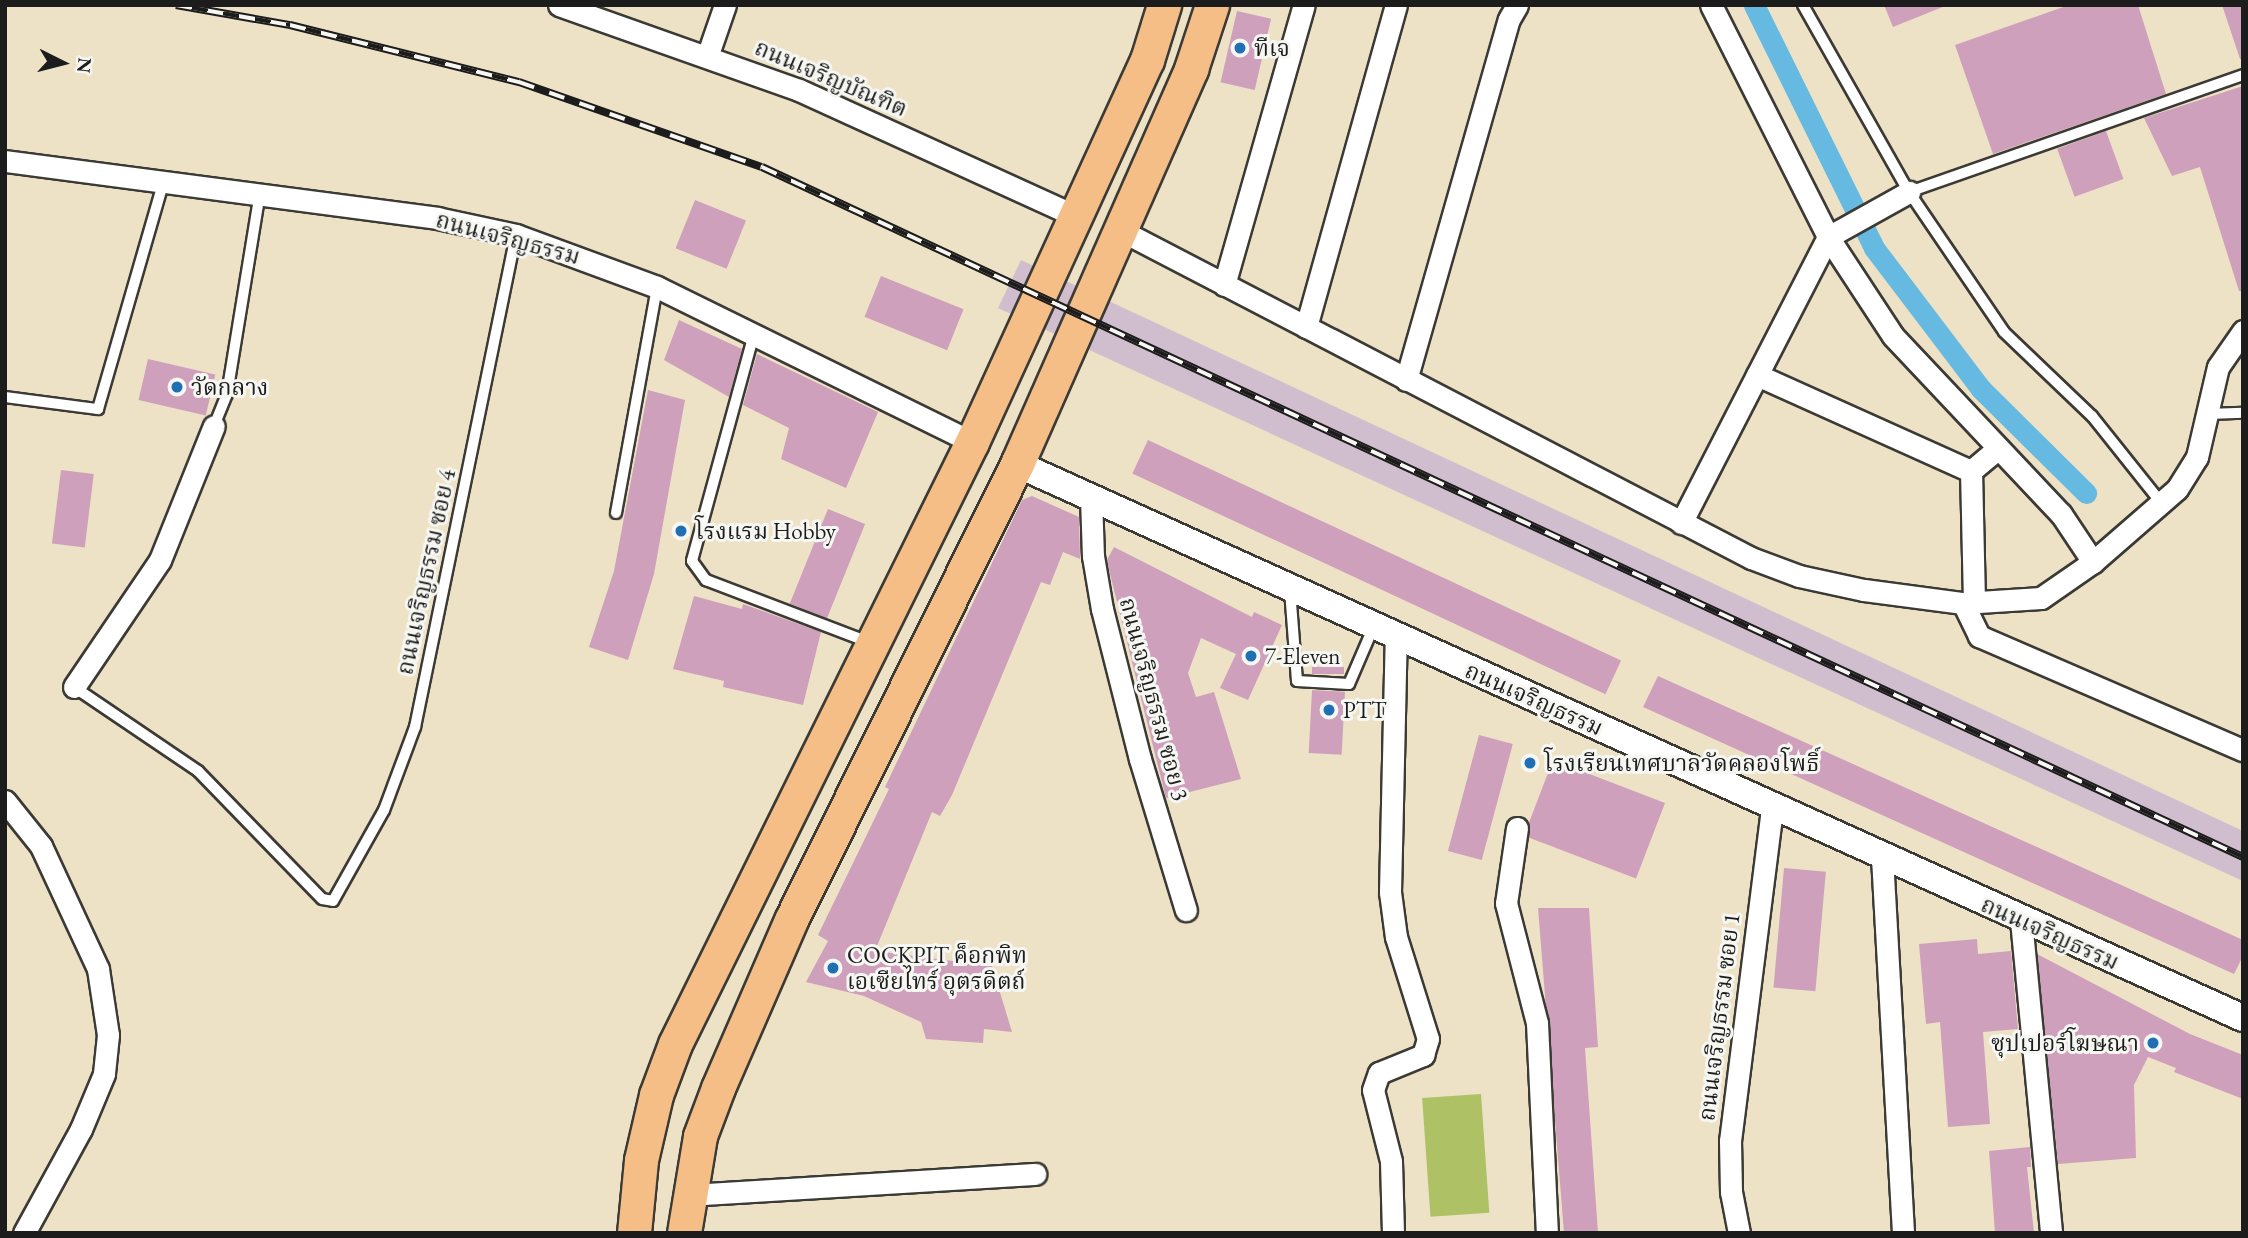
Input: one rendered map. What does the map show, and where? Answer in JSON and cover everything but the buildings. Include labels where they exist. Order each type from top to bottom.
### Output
[{"type":"main road","points":[[634,1233],[641,1160],[656,1095],[675,1044],[972,442],[1147,60],[1164,5]]},
{"type":"main road","points":[[684,1233],[700,1136],[718,1088],[792,918],[1017,464],[1191,69],[1212,5]]},
{"type":"main road","points":[[1070,228],[1115,246]]},
{"type":"main road","points":[[972,442],[1017,464]]},
{"type":"main road","points":[[747,895],[792,918]]},
{"type":"street","name":"ถนนเจริญบัณฑิต","points":[[559,5],[708,54],[799,90],[1070,228]]},
{"type":"street","points":[[708,54],[725,5]]},
{"type":"street","points":[[1224,285],[1304,5]]},
{"type":"street","points":[[1306,327],[1396,5]]},
{"type":"street","points":[[1406,380],[1508,19],[1517,5]]},
{"type":"street","points":[[1711,5],[1828,237],[1893,336],[2061,514],[2093,562]]},
{"type":"street","name":"ถนนเจริญธรรม","points":[[5,161],[437,218],[516,236],[657,287],[972,442]]},
{"type":"street","points":[[1681,523],[1828,237],[1909,192]]},
{"type":"street","points":[[1115,246],[1224,285],[1681,523],[1799,576],[1864,590],[1968,603],[2041,598],[2093,562],[2158,500],[2177,489],[2197,457],[2218,367],[2243,331]]},
{"type":"street","points":[[1757,375],[1971,471]]},
{"type":"street","points":[[74,687],[160,560],[214,426]]},
{"type":"street","points":[[1997,449],[1971,471],[1968,603],[1979,636],[2243,750]]},
{"type":"street","name":"ถนนเจริญธรรม","points":[[1017,464],[2021,920],[2243,1018]]},
{"type":"street","name":"ถนนเจริญธรรม ซอย 3","points":[[1091,497],[1093,556],[1102,609],[1140,759],[1186,911]]},
{"type":"street","points":[[1385,631],[1390,892],[1396,937],[1428,1040],[1423,1055],[1378,1073],[1373,1090],[1391,1161],[1393,1233]]},
{"type":"street","points":[[5,801],[41,846],[98,969],[108,1035],[104,1074],[95,1096],[24,1233]]},
{"type":"street","name":"ถนนเจริญธรรม ซอย 1","points":[[1739,1233],[1731,1192],[1730,1141],[1772,807]]},
{"type":"street","points":[[1517,828],[1506,903],[1537,1023],[1547,1233]]},
{"type":"street","points":[[1882,857],[1903,1233]]},
{"type":"street","points":[[2021,920],[2051,1233]]},
{"type":"street","points":[[689,1195],[1035,1174]]},
{"type":"lane","points":[[1803,5],[1909,192],[2004,332],[2092,416],[2158,500]]},
{"type":"lane","points":[[1909,192],[2243,75]]},
{"type":"lane","points":[[5,397],[98,409],[164,181]]},
{"type":"lane","points":[[214,426],[227,394],[261,193]]},
{"type":"lane","name":"ถนนเจริญธรรม ซอย 4","points":[[74,687],[198,771],[322,899],[333,901],[384,810],[415,727],[516,236]]},
{"type":"lane","points":[[616,513],[657,287]]},
{"type":"lane","points":[[754,334],[692,561],[706,580],[871,643]]},
{"type":"lane","points":[[2207,414],[2243,413]]},
{"type":"lane","points":[[1290,587],[1297,681],[1349,684],[1385,631]]},
{"type":"shaded area","points":[[1021,260],[2243,831],[2243,881],[998,308]]},
{"type":"green space","points":[[1481,1094],[1489,1213],[1430,1217],[1422,1098]]},
{"type":"waterway","points":[[1754,5],[1874,248],[1981,389],[2086,493]]},
{"type":"railway","points":[[176,5],[290,25],[519,82],[762,167],[2243,857]]},
{"type":"place","name":"ทีเจ","points":[[1240,48]]},
{"type":"place","name":"วัดกลาง","points":[[177,387]]},
{"type":"place","name":"โรงแรม Hobby","points":[[681,531]]},
{"type":"place","name":"7-Eleven","points":[[1251,656]]},
{"type":"place","name":"PTT","points":[[1329,710]]},
{"type":"place","name":"โรงเรียนเทศบาลวัดคลองโพธิ์","points":[[1530,763]]},
{"type":"place","name":"COCKPIT ค็อกพิท เอเซียไทร์ อุตรดิตถ์","points":[[833,968]]},
{"type":"place","name":"ซุปเปอร์โฆษณา","points":[[2153,1043]]}]
